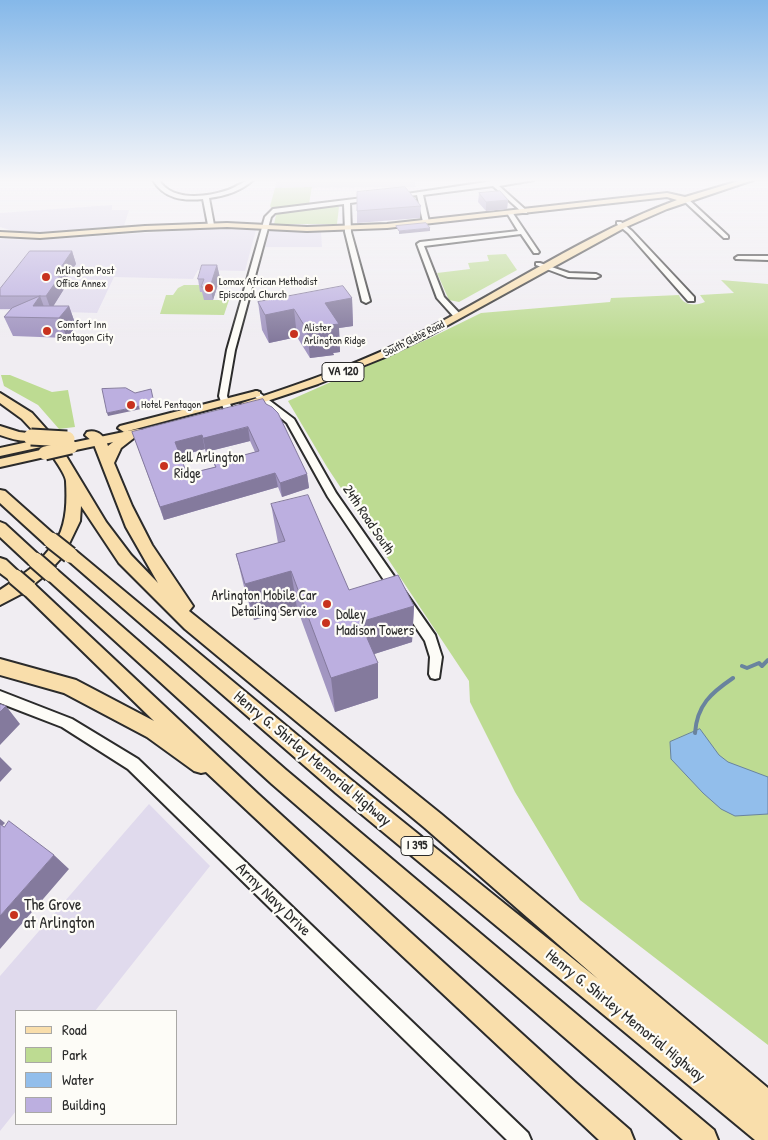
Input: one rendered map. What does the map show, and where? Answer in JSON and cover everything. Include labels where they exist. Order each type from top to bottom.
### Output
[{"type":"highway","points":[[0,397],[27,416],[52,444],[101,526],[125,559],[191,624],[433,821],[768,1106]]},
{"type":"highway","points":[[0,430],[38,445],[69,443]]},
{"type":"highway","points":[[107,462],[115,446],[132,434]]},
{"type":"highway","points":[[96,437],[123,504],[164,580],[195,617],[248,669]]},
{"type":"highway","points":[[0,598],[48,564],[63,544],[75,510],[69,471]]},
{"type":"highway","name":"Henry G. Shirley Memorial Highway","points":[[0,495],[344,786],[768,1132]]},
{"type":"highway","points":[[0,528],[279,777],[704,1140]]},
{"type":"highway","points":[[0,564],[251,801],[566,1093],[620,1140]]},
{"type":"highway","points":[[0,667],[69,686],[113,707],[154,731],[251,801]]},
{"type":"main road","points":[[0,234],[40,236],[84,233]]},
{"type":"main road","name":"South Glebe Road","points":[[0,452],[38,445],[69,443],[226,407],[367,362],[542,265],[606,233]]},
{"type":"main road","name":"South Glebe Road","points":[[96,437],[132,434],[175,426],[226,407]]},
{"type":"main road","name":"South Glebe Road","points":[[0,463],[38,445]]},
{"type":"street","points":[[226,407],[222,396],[239,315],[263,233]]},
{"type":"street","points":[[349,233],[366,302]]},
{"type":"street","points":[[456,314],[441,298],[420,244],[513,233]]},
{"type":"street","points":[[524,233],[536,252]]},
{"type":"street","points":[[630,233],[691,299]]},
{"type":"street","points":[[721,233],[726,237]]},
{"type":"street","points":[[738,258],[768,258]]},
{"type":"street","points":[[542,265],[574,276],[596,276]]},
{"type":"street","name":"24th Road South","points":[[260,397],[291,421],[332,494],[431,639],[436,657],[435,674]]},
{"type":"street","name":"Army Navy Drive","points":[[0,697],[67,723],[133,764],[521,1140]]},
{"type":"shaded area","points":[[140,233],[255,233],[245,271],[198,270],[193,279],[114,277],[97,313],[0,310],[0,239],[37,240]]},
{"type":"shaded area","points":[[269,233],[321,233],[322,247],[265,247]]},
{"type":"shaded area","points":[[149,804],[210,866],[96,1010],[15,1010],[15,1112],[0,1131],[0,976]]},
{"type":"green space","points":[[506,254],[517,270],[459,302],[449,300],[437,273],[470,269],[468,263],[489,261],[487,255]]},
{"type":"green space","points":[[721,280],[768,284],[768,1045],[580,900],[515,792],[470,702],[469,681],[327,467],[288,401],[428,339],[481,313],[610,302],[611,298],[679,295],[687,303],[698,304],[705,302],[700,295],[734,293]]},
{"type":"green space","points":[[184,285],[202,285],[206,292],[204,300],[229,300],[224,315],[160,314],[166,295],[173,295],[178,288]]},
{"type":"green space","points":[[1,375],[10,375],[52,392],[68,390],[75,427],[59,429],[38,405],[4,386]]},
{"type":"water","points":[[700,729],[719,755],[728,762],[768,777],[768,814],[735,816],[721,809],[671,759],[670,742]]},
{"type":"building","points":[[30,251],[72,251],[55,276],[60,276],[46,296],[0,296],[0,289]]},
{"type":"building","points":[[202,265],[217,265],[210,287],[201,287],[204,279],[198,279]]},
{"type":"building","points":[[343,286],[352,298],[325,303],[339,324],[330,325],[332,327],[307,330],[294,309],[265,315],[258,302]]},
{"type":"building","points":[[40,296],[33,306],[69,306],[59,318],[4,317],[12,308]]},
{"type":"building","name":"Hotel Pentagon","points":[[126,388],[135,393],[151,389],[154,403],[107,413],[102,389]]},
{"type":"building","name":"Bell Arlington Ridge","points":[[263,399],[266,404],[278,413],[307,474],[280,483],[275,473],[160,507],[132,432]],"holes":[[[248,427],[259,451],[214,463],[216,467],[187,474],[175,442],[202,435],[203,438]]]},
{"type":"building","points":[[308,495],[349,590],[398,575],[414,606],[360,622],[378,663],[331,678],[291,571],[245,584],[236,554],[285,541],[271,504]]},
{"type":"building","points":[[0,704],[6,706],[0,712]]},
{"type":"building","points":[[9,821],[54,855],[0,916],[0,824],[4,827]]},
{"type":"waterway","points":[[742,666],[747,668],[759,663],[762,666],[768,660]]},
{"type":"waterway","points":[[695,733],[696,723],[706,701],[733,678]]},
{"type":"place","name":"Arlington Post Office Annex","points":[[46,277]]},
{"type":"place","name":"Lomax African Methodist Episcopal Church","points":[[209,288]]},
{"type":"place","name":"Comfort Inn Pentagon City","points":[[47,331]]},
{"type":"place","name":"Alister Arlington Ridge","points":[[294,334]]},
{"type":"place","name":"Hotel Pentagon","points":[[131,405]]},
{"type":"place","name":"Bell Arlington Ridge","points":[[164,466]]},
{"type":"place","name":"Arlington Mobile Car Detailing Service","points":[[327,604]]},
{"type":"place","name":"Dolley Madison Towers","points":[[326,623]]},
{"type":"place","name":"The Grove at Arlington","points":[[14,915]]}]
